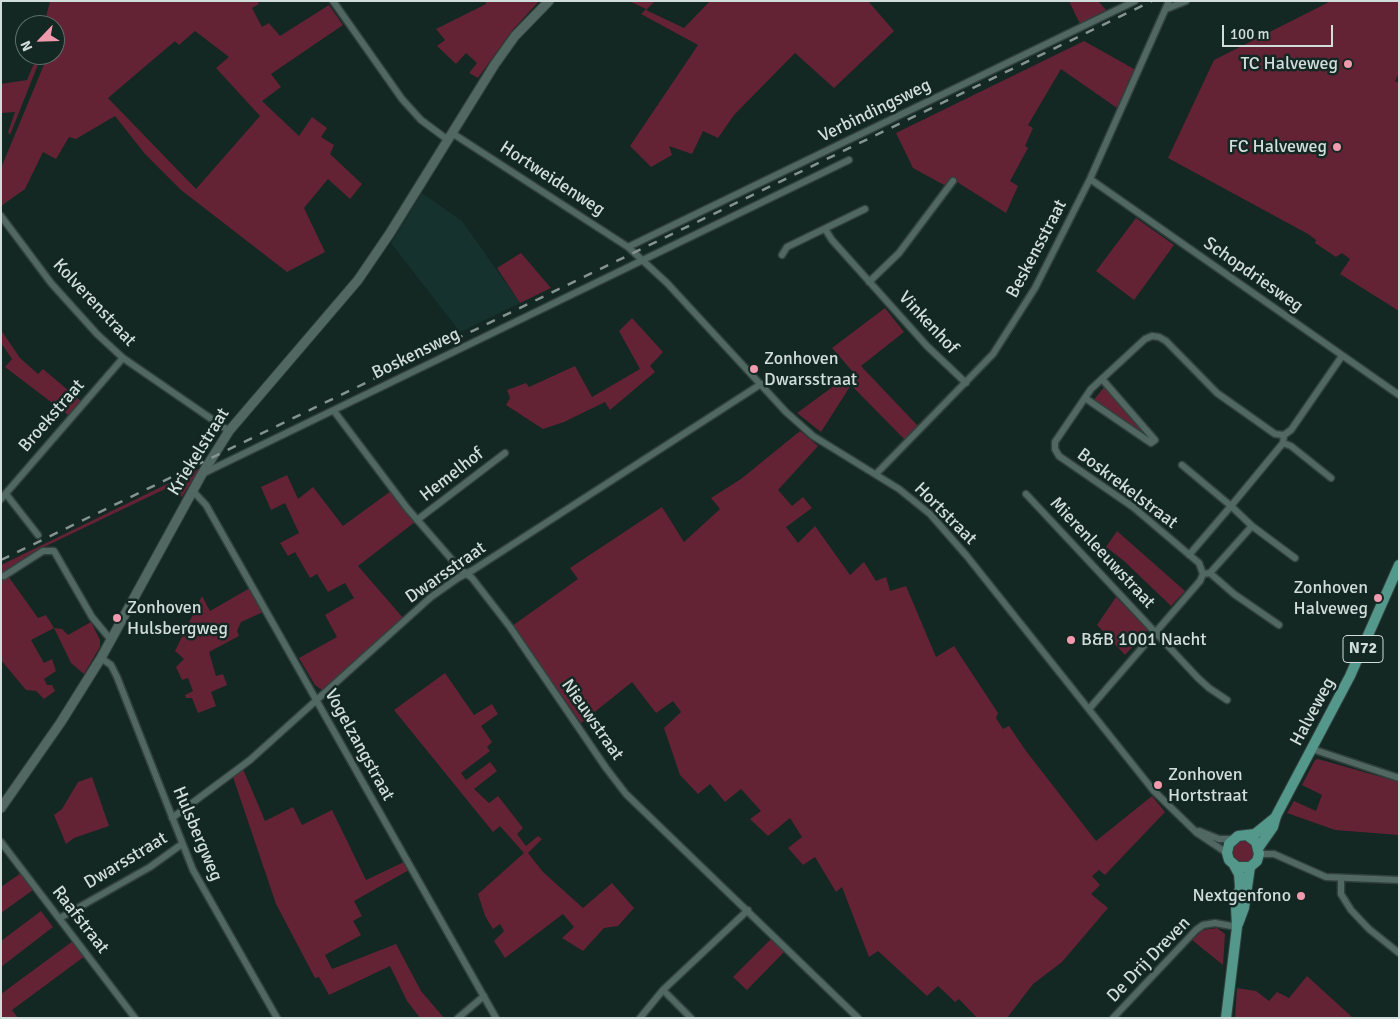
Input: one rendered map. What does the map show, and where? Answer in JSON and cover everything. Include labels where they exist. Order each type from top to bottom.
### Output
[{"type":"main road","name":"Halveweg","points":[[1250,867],[1257,861],[1259,851],[1273,827],[1276,816],[1350,676],[1399,566]]},
{"type":"main road","name":"Halveweg","points":[[1233,839],[1238,836],[1248,836],[1260,830],[1276,816]]},
{"type":"main road","points":[[1248,836],[1256,842],[1259,851]]},
{"type":"main road","points":[[1227,853],[1229,844],[1233,839]]},
{"type":"main road","name":"N72","points":[[1226,1018],[1237,927],[1236,907],[1240,883],[1239,874],[1227,853]]},
{"type":"main road","points":[[1234,865],[1243,868],[1250,867]]},
{"type":"main road","name":"N72","points":[[1237,927],[1244,908],[1250,867]]},
{"type":"street","name":"Hortweidenweg","points":[[333,1],[402,99],[421,120],[450,136],[635,252]]},
{"type":"street","name":"Kriekelstraat","points":[[1,808],[61,722],[101,658],[192,490],[229,431],[358,280],[505,49],[549,1]]},
{"type":"street","name":"Verbindingsweg","points":[[628,247],[1135,1]]},
{"type":"street","name":"Beskensstraat","points":[[876,474],[966,383],[998,347],[1036,288],[1090,179],[1169,1]]},
{"type":"street","points":[[1166,8],[1186,1]]},
{"type":"street","points":[[643,260],[849,160]]},
{"type":"street","name":"Schopdriesweg","points":[[1090,179],[1399,396]]},
{"type":"street","points":[[869,282],[899,253],[953,181]]},
{"type":"street","points":[[782,255],[787,247],[865,210]]},
{"type":"street","points":[[649,266],[655,259],[750,212]]},
{"type":"street","name":"Kolverenstraat","points":[[1,216],[51,284],[123,358],[229,431]]},
{"type":"street","name":"Vinkenhof","points":[[825,229],[832,240],[927,346],[966,383]]},
{"type":"street","name":"Hortstraat","points":[[635,252],[696,312],[786,412],[813,436],[900,489],[944,529],[1153,790],[1190,826],[1227,853]]},
{"type":"street","name":"Boskensweg","points":[[202,474],[643,260]]},
{"type":"street","name":"Boskrekelstraat","points":[[1279,625],[1206,574],[1198,563],[1133,507],[1059,456],[1055,449],[1055,442],[1085,398],[1102,379],[1145,339],[1152,336],[1166,341],[1217,394],[1275,434],[1284,435]]},
{"type":"street","points":[[1189,555],[1283,443],[1284,435],[1291,430],[1342,356]]},
{"type":"street","name":"Broekstraat","points":[[38,535],[4,497],[53,436],[123,358]]},
{"type":"street","points":[[1085,398],[1151,443],[1154,440],[1102,379]]},
{"type":"street","name":"Dwarsstraat","points":[[172,818],[231,776],[431,598],[761,384]]},
{"type":"street","name":"Nieuwstraat","points":[[334,411],[417,520],[460,569],[467,573],[510,627],[626,794],[858,1018]]},
{"type":"street","points":[[1283,443],[1291,446],[1331,478]]},
{"type":"street","name":"Hemelhof","points":[[417,520],[505,453]]},
{"type":"street","points":[[1182,465],[1252,526],[1295,558]]},
{"type":"street","name":"Vogelzangstraat","points":[[192,490],[206,505],[496,1018]]},
{"type":"street","name":"Mierenleeuwstraat","points":[[1026,494],[1155,633],[1209,688],[1227,700]]},
{"type":"street","points":[[1088,709],[1206,574],[1252,526]]},
{"type":"street","points":[[4,576],[44,551],[54,551],[92,617],[111,640]]},
{"type":"street","name":"Hulsbergweg","points":[[101,658],[111,665],[117,677],[193,870],[277,1018]]},
{"type":"street","points":[[1312,749],[1399,778]]},
{"type":"street","name":"Hortstraat","points":[[1190,826],[1213,837],[1233,839]]},
{"type":"street","name":"Raafstraat","points":[[1,842],[135,1018]]},
{"type":"street","name":"Dwarsstraat","points":[[60,918],[150,867],[182,844]]},
{"type":"street","points":[[1259,851],[1274,854],[1326,877],[1399,880]]},
{"type":"street","points":[[1341,878],[1341,894],[1351,910],[1369,929],[1399,953]]},
{"type":"street","points":[[640,1018],[663,990],[748,910]]},
{"type":"street","name":"De Drij Dreven","points":[[1113,1018],[1196,930],[1203,925],[1215,923],[1237,927]]},
{"type":"street","points":[[663,990],[691,1018]]},
{"type":"street","points":[[458,1018],[484,996]]},
{"type":"shaded area","points":[[50,1],[257,1],[259,4],[252,8],[262,27],[269,23],[280,36],[329,5],[343,25],[271,74],[281,87],[262,101],[299,136],[312,117],[327,128],[321,137],[334,145],[330,154],[362,184],[350,199],[328,179],[304,208],[325,252],[287,272],[181,190],[145,154],[115,116],[76,139],[69,137],[56,159],[43,152],[25,189],[1,206],[1,168],[44,65],[65,65],[65,15],[46,15]],"holes":[[[195,31],[229,57],[216,68],[260,116],[196,189],[108,98],[175,41],[179,45]]]},
{"type":"shaded area","points":[[485,1],[539,1],[511,32],[478,78],[469,73],[477,63],[466,53],[456,64],[437,46],[445,40],[436,29],[486,4]]},
{"type":"shaded area","points":[[629,1],[655,1],[646,10],[684,28],[710,1],[868,1],[894,31],[834,88],[795,53],[734,115],[718,138],[703,131],[692,154],[669,146],[672,155],[651,167],[630,146],[698,45],[641,14],[646,9]]},
{"type":"shaded area","points":[[1069,1],[1098,1],[1106,10],[1080,24]]},
{"type":"shaded area","points":[[1331,1],[1399,1],[1399,73],[1395,81],[1399,83],[1399,311],[1340,274],[1350,259],[1342,253],[1336,257],[1315,243],[1316,240],[1308,234],[1168,158],[1214,60]]},
{"type":"shaded area","points":[[1084,41],[1134,69],[1117,108],[1061,69],[1028,125],[1033,128],[1025,146],[1028,148],[1010,181],[1018,186],[1006,213],[954,180],[944,185],[913,168],[896,133]]},
{"type":"shaded area","points":[[33,65],[38,65],[10,135],[8,132],[15,112],[1,113],[1,84],[27,80]]},
{"type":"shaded area","points":[[422,193],[462,221],[520,303],[460,332],[391,243]]},
{"type":"shaded area","points":[[1136,218],[1174,245],[1134,300],[1096,271]]},
{"type":"shaded area","points":[[521,253],[551,288],[520,303],[497,268]]},
{"type":"shaded area","points":[[885,308],[904,332],[861,366],[918,426],[904,439],[851,385],[821,432],[797,413],[853,372],[832,348]]},
{"type":"shaded area","points":[[632,318],[663,352],[650,366],[655,372],[610,410],[605,402],[564,422],[543,429],[506,405],[510,398],[507,390],[526,383],[529,387],[575,366],[592,397],[640,369],[619,331]]},
{"type":"shaded area","points":[[1,330],[20,358],[38,374],[43,369],[81,401],[68,415],[5,367],[12,359],[1,343]]},
{"type":"shaded area","points":[[1105,386],[1148,435],[1145,435],[1093,401]]},
{"type":"shaded area","points":[[800,431],[818,446],[778,490],[792,506],[803,497],[812,508],[786,527],[798,543],[815,526],[850,575],[864,562],[876,581],[886,577],[890,591],[906,586],[936,657],[954,646],[998,713],[996,718],[1003,729],[1009,726],[1026,751],[1096,841],[1152,796],[1165,812],[1105,875],[1099,870],[1092,876],[1100,885],[1091,894],[1108,908],[1062,962],[1033,984],[1007,1018],[977,1018],[959,999],[955,1002],[938,986],[927,996],[878,951],[869,957],[842,887],[836,892],[815,857],[803,865],[788,848],[802,837],[790,818],[768,836],[750,819],[761,811],[741,789],[725,802],[710,784],[698,794],[680,775],[664,728],[681,712],[673,701],[656,713],[632,682],[581,723],[512,626],[578,579],[570,568],[662,507],[684,542],[720,509],[711,498],[741,479]]},
{"type":"shaded area","points":[[200,468],[182,497],[165,489],[44,547],[1,574],[1,565]]},
{"type":"shaded area","points":[[287,475],[298,499],[313,487],[343,526],[391,491],[415,522],[358,566],[404,619],[322,690],[315,685],[299,658],[337,637],[325,615],[354,598],[345,583],[328,592],[317,574],[310,578],[295,552],[288,556],[280,543],[299,533],[285,503],[271,510],[261,487]]},
{"type":"shaded area","points":[[1117,531],[1185,591],[1171,606],[1124,561],[1106,547]]},
{"type":"shaded area","points":[[8,576],[38,618],[46,615],[54,628],[31,640],[44,663],[52,659],[56,671],[44,679],[47,685],[52,685],[55,691],[44,699],[36,691],[26,690],[1,660],[1,580]]},
{"type":"shaded area","points":[[250,588],[263,612],[241,622],[237,631],[239,636],[209,652],[216,676],[223,674],[227,685],[211,692],[216,706],[198,713],[192,698],[186,698],[185,695],[193,691],[188,678],[182,680],[176,667],[184,659],[175,651],[202,596],[210,611]]},
{"type":"shaded area","points":[[1116,597],[1148,630],[1125,655],[1097,625]]},
{"type":"shaded area","points":[[91,622],[100,640],[100,647],[84,674],[71,663],[54,628],[62,629],[68,635]]},
{"type":"shaded area","points":[[445,673],[474,715],[492,704],[498,714],[481,726],[492,742],[487,747],[490,751],[461,773],[466,780],[490,762],[497,771],[474,789],[489,803],[498,796],[523,828],[517,834],[526,846],[538,836],[542,839],[528,853],[543,872],[583,908],[612,883],[634,908],[618,926],[604,928],[583,951],[562,938],[574,927],[563,914],[505,958],[494,941],[504,931],[500,924],[493,929],[485,916],[478,894],[524,853],[500,826],[493,832],[394,710]]},
{"type":"shaded area","points":[[1318,759],[1399,782],[1399,835],[1335,830],[1287,813],[1294,801],[1316,811],[1322,795],[1302,785],[1315,760]]},
{"type":"shaded area","points":[[243,769],[265,821],[293,807],[302,825],[332,810],[366,880],[404,862],[409,870],[354,901],[362,916],[353,921],[361,935],[325,955],[332,969],[396,944],[421,991],[444,1018],[420,1018],[407,1001],[390,966],[329,995],[319,977],[315,978],[276,904],[233,777]]},
{"type":"shaded area","points":[[92,777],[109,826],[74,838],[66,844],[54,815],[62,809],[78,782]]},
{"type":"shaded area","points":[[1243,841],[1251,844],[1254,852],[1251,860],[1243,863],[1235,860],[1232,852],[1235,844]]},
{"type":"shaded area","points":[[21,873],[33,890],[1,913],[1,887]]},
{"type":"shaded area","points":[[41,911],[53,927],[1,967],[1,941]]},
{"type":"shaded area","points":[[1217,928],[1225,934],[1223,965],[1192,940],[1203,930]]},
{"type":"shaded area","points":[[771,939],[784,952],[747,990],[733,977]]},
{"type":"shaded area","points":[[73,941],[85,956],[12,1010],[18,1018],[1,1018],[1,994]]},
{"type":"shaded area","points":[[1307,976],[1353,1018],[1235,1018],[1237,988],[1256,991],[1269,1001],[1277,992],[1289,998]]},
{"type":"railway","points":[[1,560],[1152,1]]},
{"type":"place","name":"TC Halveweg","points":[[1348,64]]},
{"type":"place","name":"FC Halveweg","points":[[1337,147]]},
{"type":"place","name":"Zonhoven Dwarsstraat","points":[[754,369]]},
{"type":"place","name":"Zonhoven Halveweg","points":[[1378,598]]},
{"type":"place","name":"Zonhoven Hulsbergweg","points":[[117,618]]},
{"type":"place","name":"B&B 1001 Nacht","points":[[1071,640]]},
{"type":"place","name":"Zonhoven Hortstraat","points":[[1158,785]]},
{"type":"place","name":"Nextgenfono","points":[[1301,896]]}]
